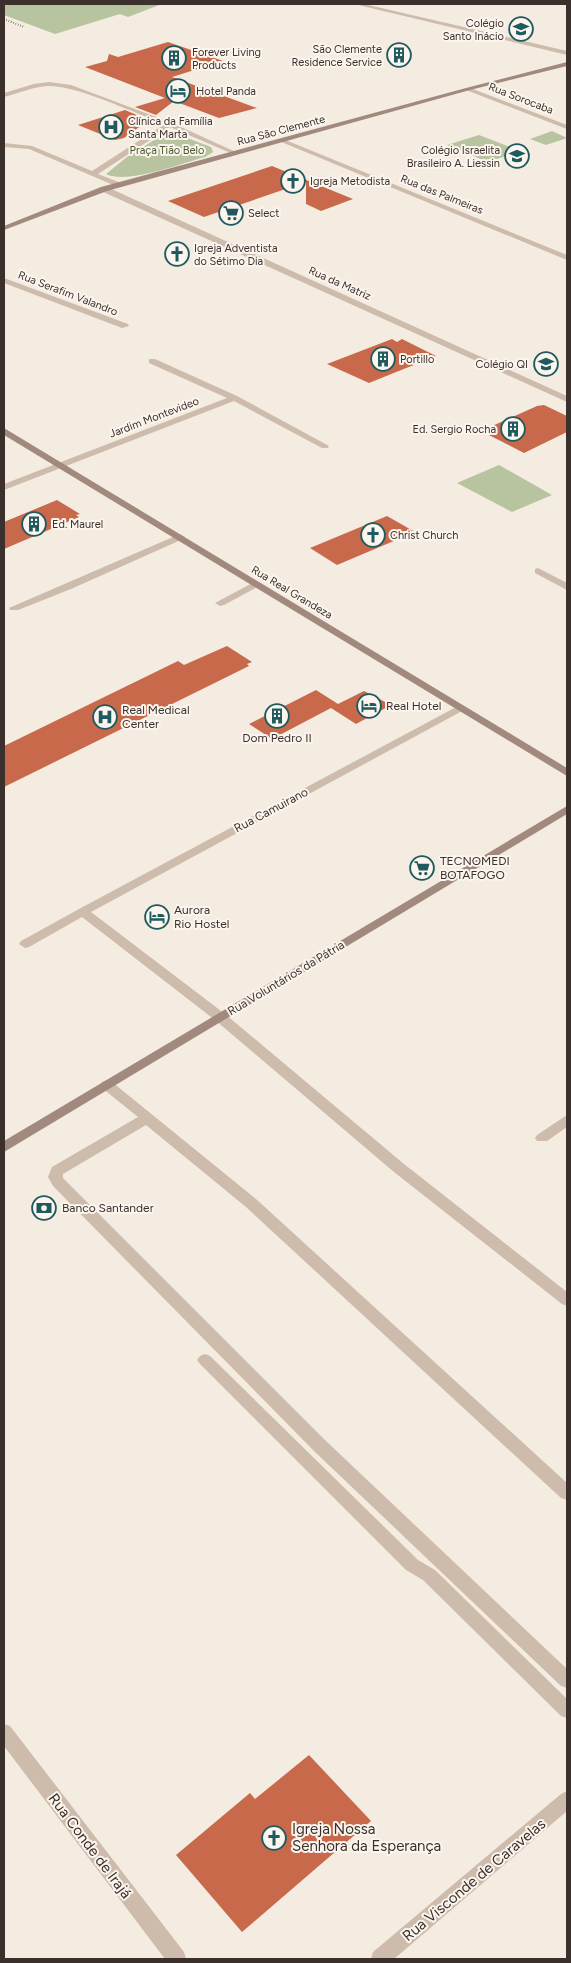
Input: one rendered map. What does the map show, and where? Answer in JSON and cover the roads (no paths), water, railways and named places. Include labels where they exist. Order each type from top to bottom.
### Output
[{"type":"main road","name":"Rua São Clemente","points":[[4,228],[104,188],[567,64]]},
{"type":"main road","name":"Rua Real Grandeza","points":[[4,432],[567,773]]},
{"type":"main road","name":"Rua Voluntários da Pátria","points":[[4,1147],[567,809]]},
{"type":"street","points":[[357,4],[567,53]]},
{"type":"street","points":[[4,95],[34,86],[49,84],[69,86],[170,124],[235,153]]},
{"type":"street","name":"Rua Sorocaba","points":[[468,89],[567,127]]},
{"type":"street","points":[[93,174],[170,124]]},
{"type":"street","points":[[4,136],[118,184]]},
{"type":"street","name":"Rua das Palmeiras","points":[[281,140],[567,258]]},
{"type":"street","points":[[4,145],[30,147]]},
{"type":"street","name":"Rua da Matriz","points":[[104,188],[567,399]]},
{"type":"street","name":"Rua Serafim Valandro","points":[[4,280],[125,326]]},
{"type":"street","points":[[152,361],[234,398],[325,446]]},
{"type":"street","name":"Jardim Montevideo","points":[[4,486],[234,398]]},
{"type":"street","points":[[14,608],[68,587],[180,537]]},
{"type":"street","points":[[538,571],[567,586]]},
{"type":"street","points":[[220,603],[256,584]]},
{"type":"street","name":"Rua Camuirano","points":[[25,944],[460,708]]},
{"type":"street","points":[[83,912],[220,1017],[400,1168],[567,1300]]},
{"type":"street","points":[[107,1085],[251,1203],[567,1493]]},
{"type":"street","points":[[147,1118],[57,1172],[54,1176],[58,1182],[320,1446],[567,1680]]},
{"type":"street","points":[[542,1138],[567,1120]]},
{"type":"street","points":[[205,1360],[412,1565],[429,1575],[567,1710]]},
{"type":"street","name":"Rua Conde de Irajá","points":[[4,1732],[177,1959]]},
{"type":"street","name":"Rua Visconde de Caravelas","points":[[380,1959],[567,1800]]},
{"type":"railway","points":[[4,19],[24,27]]},
{"type":"place","name":"Colégio Santo Inácio","points":[[521,29]]},
{"type":"place","name":"São Clemente Residence Service","points":[[399,55]]},
{"type":"place","name":"Forever Living Products","points":[[174,58]]},
{"type":"place","name":"Hotel Panda","points":[[178,91]]},
{"type":"place","name":"Clínica da Família Santa Marta","points":[[111,127]]},
{"type":"place","name":"Colégio Israelita Brasileiro A. Liessin","points":[[517,156]]},
{"type":"place","name":"Igreja Metodista","points":[[293,181]]},
{"type":"place","name":"Select","points":[[231,213]]},
{"type":"place","name":"Igreja Adventista do Sétimo Dia","points":[[177,254]]},
{"type":"place","name":"Portillo","points":[[383,359]]},
{"type":"place","name":"Colégio QI","points":[[546,364]]},
{"type":"place","name":"Ed. Sergio Rocha","points":[[513,429]]},
{"type":"place","name":"Ed. Maurel","points":[[34,524]]},
{"type":"place","name":"Christ Church","points":[[373,535]]},
{"type":"place","name":"Real Hotel","points":[[369,706]]},
{"type":"place","name":"Dom Pedro II","points":[[277,716]]},
{"type":"place","name":"Real Medical Center","points":[[105,717]]},
{"type":"place","name":"TECNOMEDI BOTAFOGO","points":[[422,868]]},
{"type":"place","name":"Aurora Rio Hostel","points":[[157,917]]},
{"type":"place","name":"Banco Santander","points":[[44,1208]]},
{"type":"place","name":"Igreja Nossa Senhora da Esperança","points":[[274,1838]]},
{"type":"park label","name":"Praça Tião Belo","points":[[167,150]]}]
